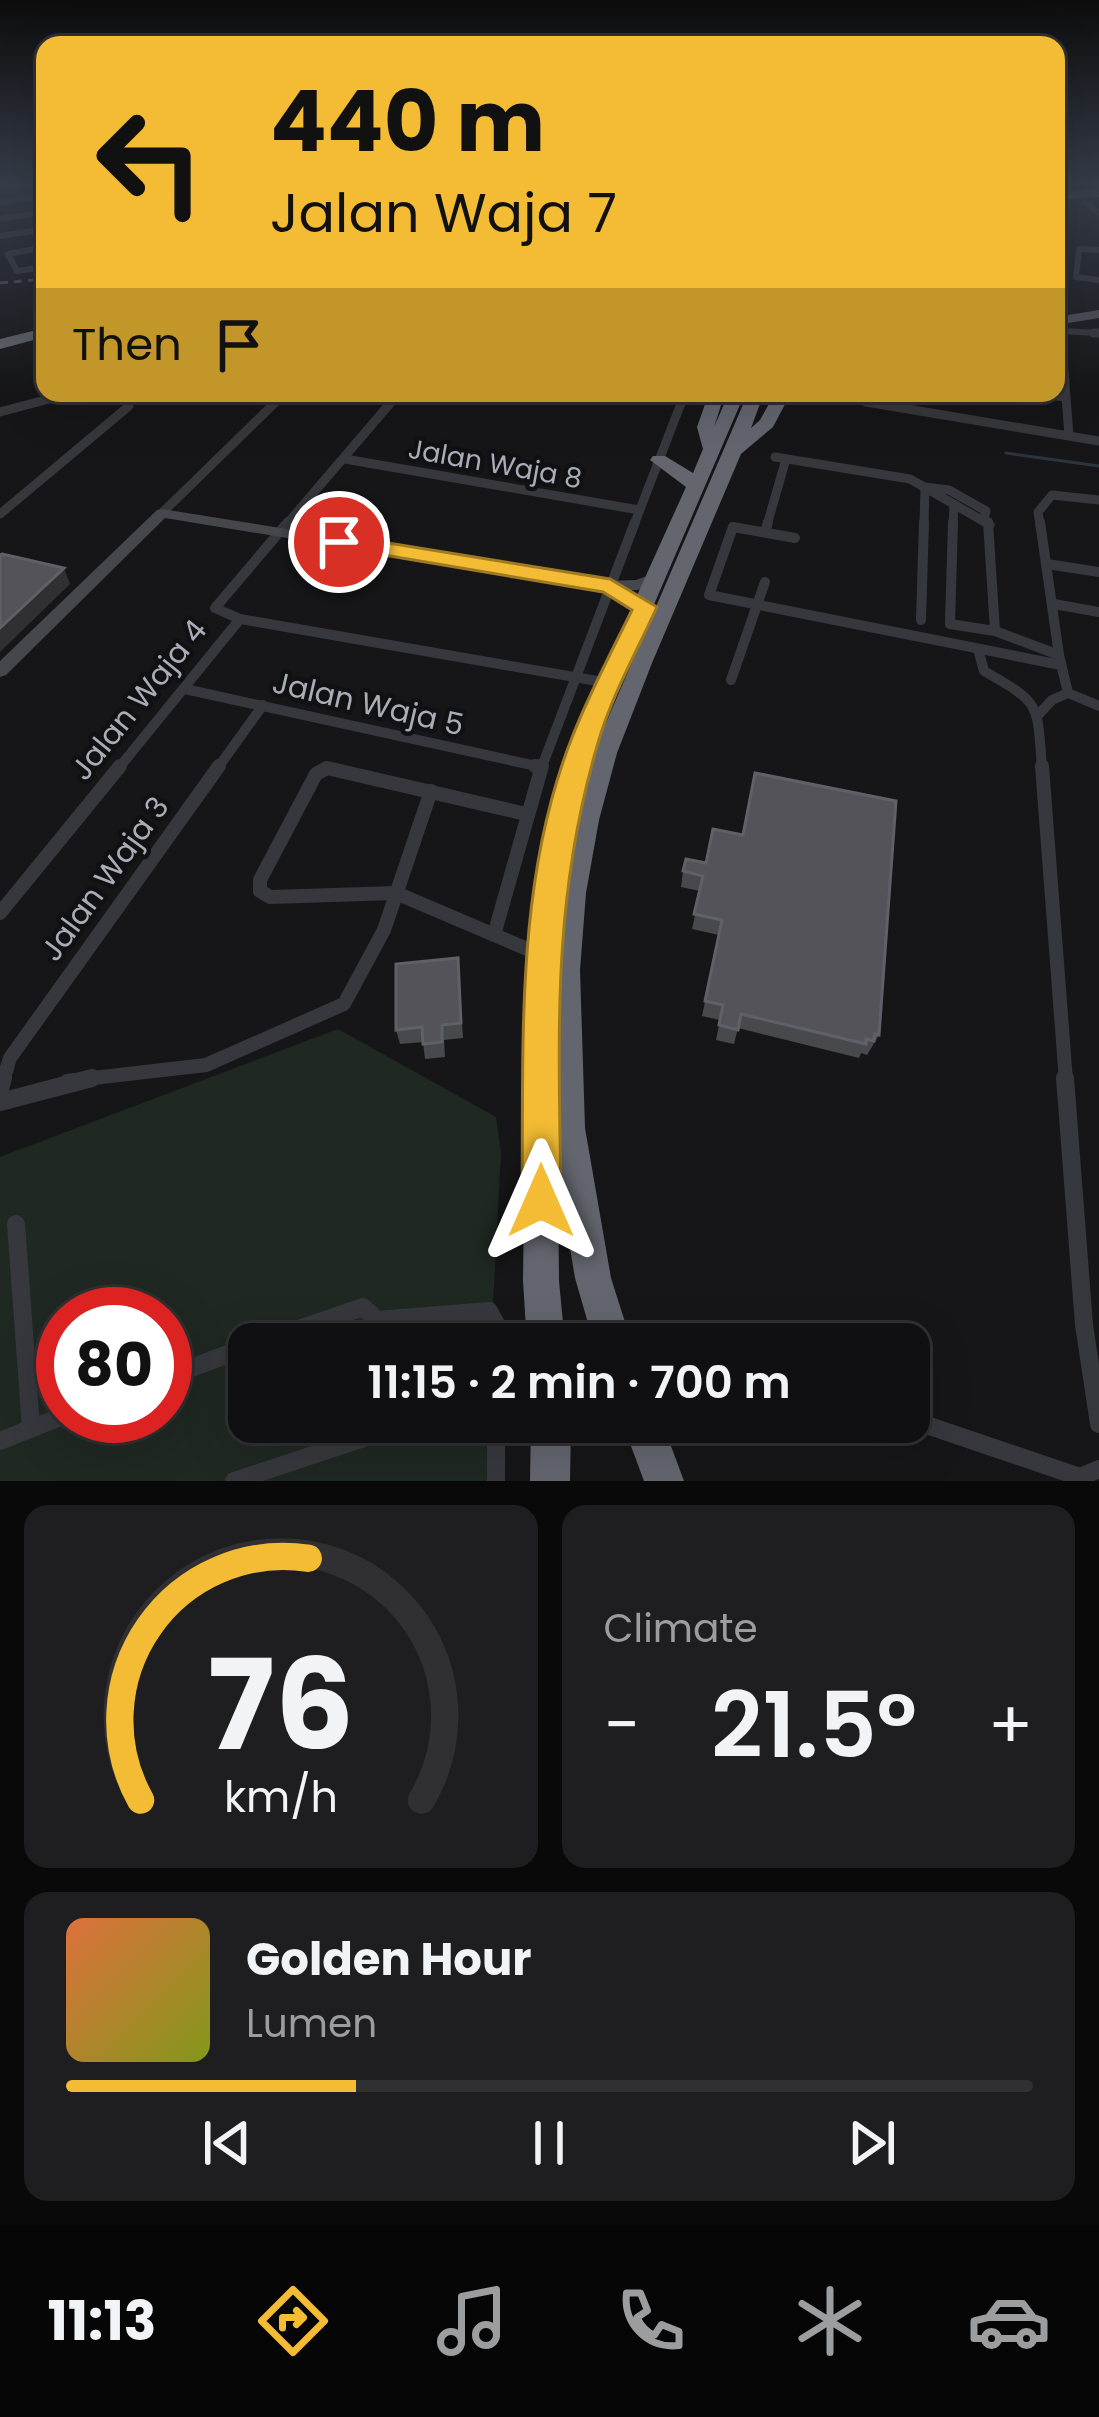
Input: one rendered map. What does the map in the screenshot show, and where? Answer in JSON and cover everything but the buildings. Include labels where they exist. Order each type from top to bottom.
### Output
[{"type":"highway","points":[[0,327],[36,331]]},
{"type":"highway","points":[[0,348],[36,335]]},
{"type":"highway","points":[[709,459],[705,427],[714,402]]},
{"type":"highway","points":[[544,1323],[542,955],[556,847],[585,737],[733,402]]},
{"type":"highway","points":[[608,1323],[579,1210],[569,1118],[565,988],[569,920],[584,831],[605,753],[753,402]]},
{"type":"highway","points":[[735,450],[766,402]]},
{"type":"highway","points":[[735,450],[767,423],[778,402]]},
{"type":"highway","points":[[659,460],[683,473],[697,488]]},
{"type":"highway","points":[[552,1443],[554,1481]]},
{"type":"main road","points":[[1065,320],[1099,312]]},
{"type":"street","points":[[10,256],[17,271],[36,268]]},
{"type":"street","points":[[1078,256],[1076,277],[1099,280]]},
{"type":"street","points":[[1065,324],[1099,333]]},
{"type":"street","points":[[1065,398],[1069,435]]},
{"type":"street","points":[[0,412],[38,402]]},
{"type":"street","points":[[0,514],[129,406],[128,402]]},
{"type":"street","points":[[0,671],[276,402]]},
{"type":"street","points":[[277,533],[392,402]]},
{"type":"street","points":[[494,935],[541,766],[682,402]]},
{"type":"street","points":[[866,402],[1099,441]]},
{"type":"street","name":"Jalan Waja 8","points":[[346,457],[640,507]]},
{"type":"street","points":[[765,532],[781,458],[910,478],[990,525],[994,631]]},
{"type":"street","points":[[926,487],[938,486],[980,506],[986,511],[985,518]]},
{"type":"street","points":[[921,620],[926,487]]},
{"type":"street","points":[[1068,693],[1038,512],[1044,500],[1067,495],[1099,500]]},
{"type":"street","points":[[954,504],[951,626],[994,631],[1060,660]]},
{"type":"street","points":[[163,513],[610,586],[638,585],[658,577]]},
{"type":"street","points":[[795,538],[733,527],[709,591],[712,598],[1060,660]]},
{"type":"street","name":"Jalan Waja 4","points":[[0,914],[240,619],[220,614],[217,601],[277,533]]},
{"type":"street","points":[[926,556],[953,560]]},
{"type":"street","points":[[1047,564],[1099,572]]},
{"type":"street","points":[[731,680],[765,582]]},
{"type":"street","points":[[610,586],[645,607]]},
{"type":"street","points":[[1054,604],[1099,612]]},
{"type":"street","points":[[240,619],[609,683]]},
{"type":"street","points":[[978,649],[984,671],[1030,697],[1038,715],[1099,1424]]},
{"type":"street","name":"Jalan Waja 5","points":[[184,689],[541,766]]},
{"type":"street","points":[[1038,715],[1052,700],[1068,693],[1099,706]]},
{"type":"street","name":"Jalan Waja 3","points":[[0,1089],[10,1058],[262,705]]},
{"type":"street","points":[[526,814],[327,768],[316,773],[260,880],[260,891],[270,897],[396,893],[542,955]]},
{"type":"street","points":[[0,1102],[68,1081],[206,1065],[328,1015],[355,989],[396,893],[430,791]]},
{"type":"street","points":[[16,1224],[31,1428]]},
{"type":"street","points":[[316,1323],[363,1307],[377,1320],[489,1311],[495,1323]]},
{"type":"street","points":[[192,1368],[228,1354]]},
{"type":"street","points":[[930,1425],[1090,1473]]},
{"type":"street","points":[[0,1441],[36,1426]]},
{"type":"street","points":[[234,1481],[349,1443]]},
{"type":"street","points":[[496,1443],[496,1481]]},
{"type":"shaded area","points":[[338,1029],[496,1117],[501,1153],[492,1323],[228,1323],[228,1443],[489,1443],[488,1481],[0,1481],[0,1157]]},
{"type":"waterway","points":[[1006,453],[1099,466]]},
{"type":"railway","points":[[0,283],[36,280]]},
{"type":"route","points":[[339,542],[610,586],[645,607],[585,737],[556,847],[542,955],[541,1201]]}]
